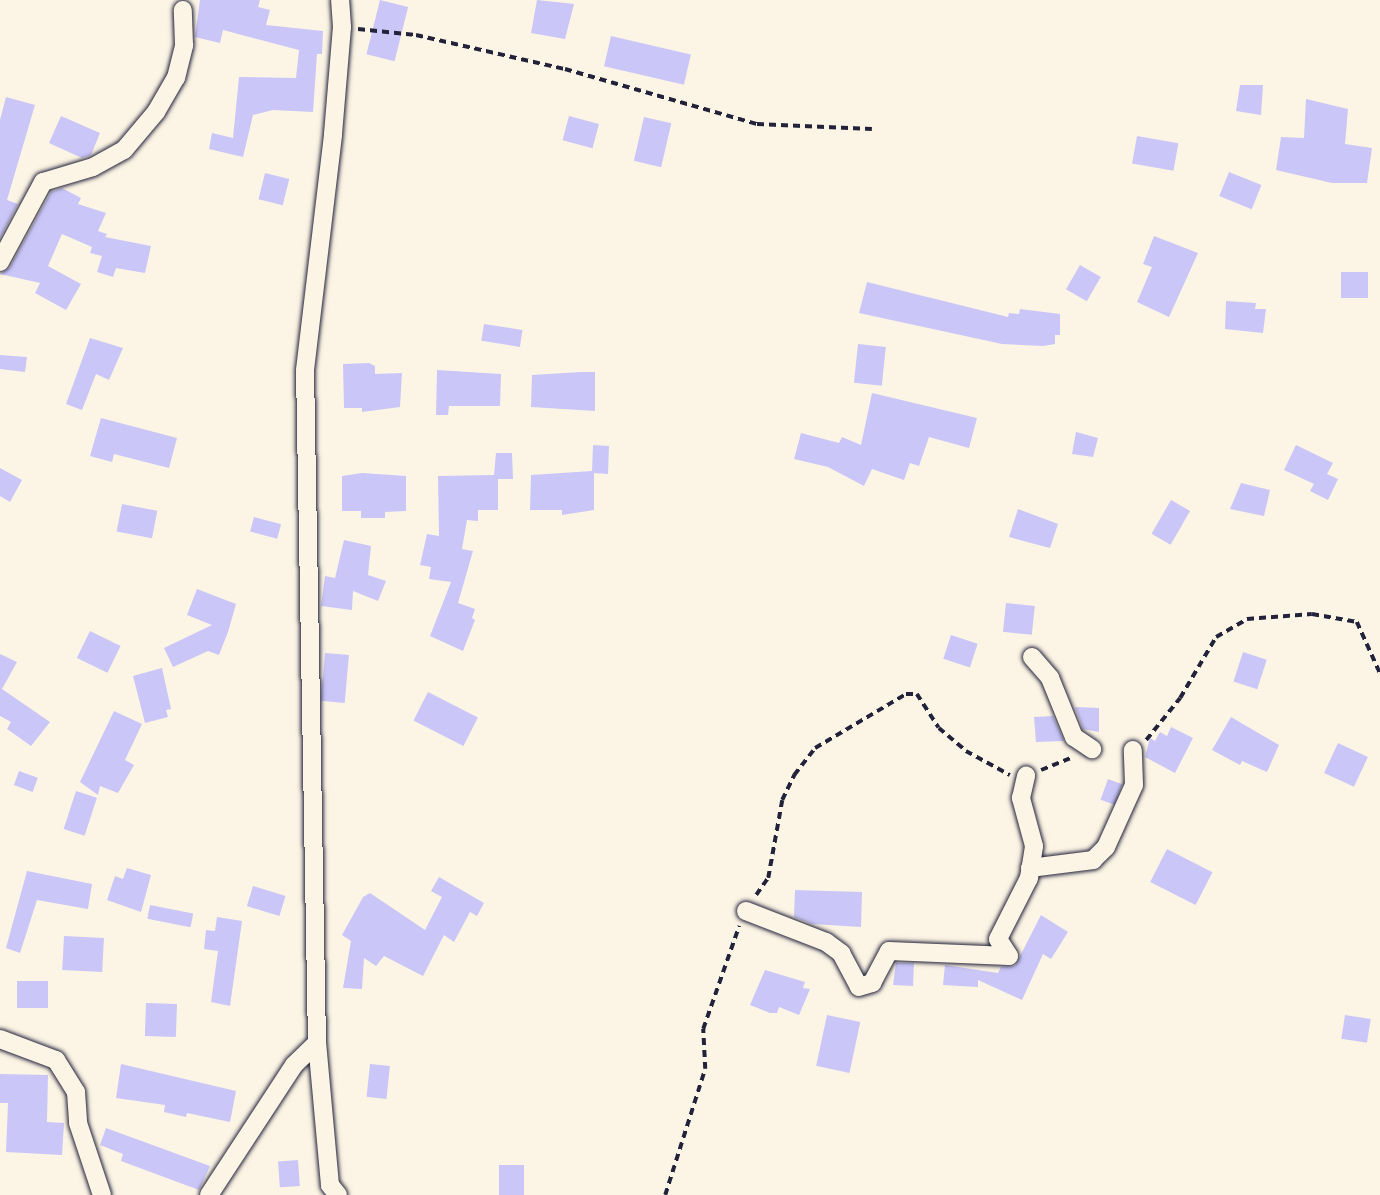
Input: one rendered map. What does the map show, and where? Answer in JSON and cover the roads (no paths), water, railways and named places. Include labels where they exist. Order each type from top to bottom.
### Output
[{"type":"street","points":[[338,1195],[330,1185],[317,1042],[305,370],[342,27],[340,0]]},
{"type":"street","points":[[0,262],[43,182],[93,167],[124,150],[156,112],[176,78],[184,45],[183,10]]},
{"type":"street","points":[[1032,657],[1050,678],[1074,737],[1092,749]]},
{"type":"street","points":[[1030,868],[1093,860],[1106,846],[1134,785],[1133,750]]},
{"type":"street","points":[[746,911],[826,942],[841,953],[859,987],[872,983],[889,951],[984,955],[998,939],[1030,868],[1034,846],[1021,798],[1026,776]]},
{"type":"street","points":[[0,1040],[56,1060],[76,1092],[78,1123],[103,1195]]},
{"type":"street","points":[[209,1195],[294,1065],[317,1042]]}]
